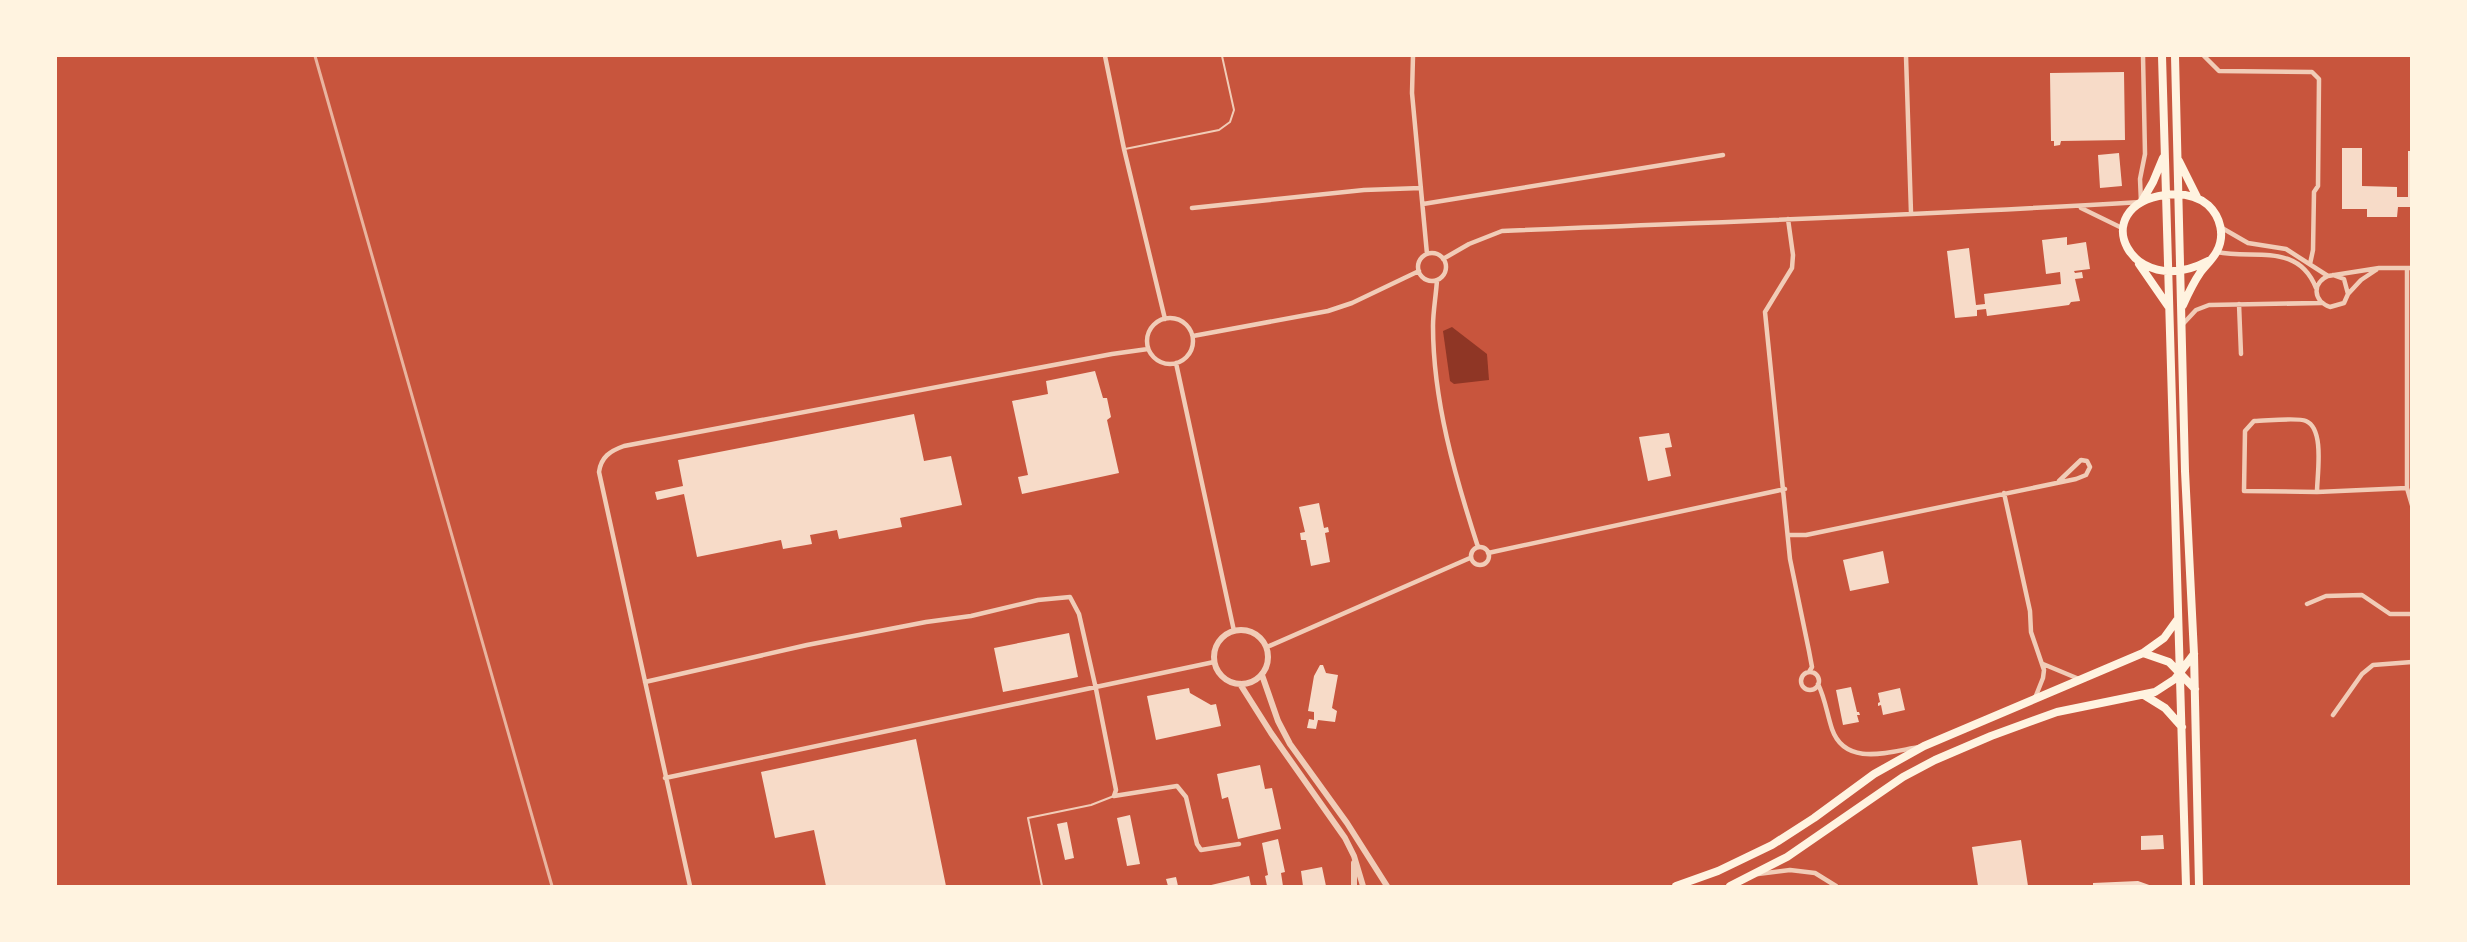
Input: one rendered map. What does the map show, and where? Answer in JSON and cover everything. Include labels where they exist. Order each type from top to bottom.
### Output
[{"type":"main road","points":[[2162,56],[2186,886]]},
{"type":"main road","points":[[2175,56],[2185,471],[2194,654],[2199,886]]},
{"type":"main road","points":[[2164,153],[2153,182],[2141,202],[2128,212],[2122,228],[2125,246],[2168,307]]},
{"type":"main road","points":[[2178,159],[2197,197],[2210,207],[2222,228],[2217,252],[2208,261],[2181,309]]},
{"type":"main road","points":[[2141,202],[2166,195],[2179,194],[2197,197]]},
{"type":"main road","points":[[2136,261],[2150,268],[2180,271],[2197,267],[2208,261]]},
{"type":"main road","points":[[1676,886],[1718,871],[1772,845],[1814,818],[1874,774],[1924,746],[2143,653],[2164,638],[2178,620]]},
{"type":"main road","points":[[2143,653],[2169,662],[2195,689]]},
{"type":"main road","points":[[1730,886],[1756,874],[1817,838],[1903,777],[1935,760],[1991,736],[2057,712],[2144,695],[2165,688],[2194,654]]},
{"type":"main road","points":[[2144,695],[2165,708],[2182,727]]},
{"type":"street","points":[[1105,56],[1124,149],[1165,319]]},
{"type":"street","points":[[1413,56],[1412,93],[1427,254],[1419,263],[1419,272],[1424,279],[1437,280]]},
{"type":"street","points":[[1906,56],[1911,213]]},
{"type":"street","points":[[1443,259],[1469,244],[1502,231],[2079,207],[2141,202],[2140,179],[2145,154],[2143,56]]},
{"type":"street","points":[[2205,56],[2219,71],[2312,72],[2317,74],[2319,79],[2318,183],[2314,192],[2313,250],[2310,264]]},
{"type":"street","points":[[1423,204],[1723,155]]},
{"type":"street","points":[[1192,208],[1364,190],[1421,188]]},
{"type":"street","points":[[2079,207],[2122,228]]},
{"type":"street","points":[[1788,219],[1793,255],[1791,268],[1766,312],[1790,535],[1790,560],[1812,667],[1802,676],[1802,685],[1808,690],[1818,684]]},
{"type":"street","points":[[2222,228],[2248,243],[2286,249],[2331,275],[2344,279],[2348,294]]},
{"type":"street","points":[[2217,252],[2291,259],[2308,272],[2321,303]]},
{"type":"street","points":[[1427,254],[1436,254],[1443,259],[1445,271],[1437,280],[1433,324],[1438,389],[1452,465],[1478,547]]},
{"type":"street","points":[[2316,288],[2320,280],[2331,275],[2379,268],[2409,268],[2407,488],[2412,505]]},
{"type":"street","points":[[2182,325],[2196,310],[2209,305],[2321,303],[2335,307],[2344,303],[2348,294],[2361,280],[2379,268]]},
{"type":"street","points":[[1193,336],[1328,311],[1419,272]]},
{"type":"street","points":[[2239,304],[2241,354]]},
{"type":"street","points":[[1180,320],[1193,336],[1191,351],[1187,357],[1176,363],[1169,364],[1157,360],[1148,349],[1149,331],[1158,321],[1180,320]]},
{"type":"street","points":[[690,886],[599,472],[600,464],[611,451],[624,446],[1148,349]]},
{"type":"street","points":[[1176,363],[1234,631]]},
{"type":"street","points":[[2317,492],[2318,439],[2315,428],[2305,420],[2254,421],[2245,431],[2244,491],[2317,492],[2407,488]]},
{"type":"street","points":[[1790,535],[1806,536],[2076,479],[2086,475],[2090,467],[2087,461],[2081,460],[2076,463],[2059,481]]},
{"type":"street","points":[[1488,552],[1785,489]]},
{"type":"street","points":[[2004,493],[2030,611],[2031,632],[2043,664],[2043,678],[2035,698]]},
{"type":"street","points":[[1267,647],[1470,558],[1473,549],[1478,547],[1488,552]]},
{"type":"street","points":[[1470,558],[1473,563],[1484,565],[1487,562],[1488,552]]},
{"type":"street","points":[[2307,604],[2326,596],[2362,595],[2390,614],[2412,614]]},
{"type":"street","points":[[645,682],[804,646],[926,622],[971,616],[1047,598],[1070,597],[1079,614],[1096,689],[1116,790],[1114,796],[1177,786],[1186,797],[1197,844],[1201,850],[1239,844]]},
{"type":"street","points":[[1247,630],[1259,636],[1267,647],[1268,662],[1262,675],[1252,682],[1240,684],[1228,681],[1220,674],[1214,662],[1215,650],[1222,638],[1234,631],[1247,630]]},
{"type":"street","points":[[665,778],[890,729],[1096,689],[1214,662]]},
{"type":"street","points":[[2333,715],[2362,674],[2373,665],[2412,662]]},
{"type":"street","points":[[2043,664],[2079,679]]},
{"type":"street","points":[[1809,672],[1817,676],[1833,731],[1839,743],[1847,750],[1861,754],[1877,754],[1924,746]]},
{"type":"street","points":[[1262,675],[1278,721],[1290,744],[1347,823],[1388,886]]},
{"type":"street","points":[[1240,684],[1271,733],[1345,838],[1354,856],[1363,886]]},
{"type":"street","points":[[1354,856],[1354,886]]},
{"type":"street","points":[[1756,874],[1791,870],[1815,873],[1836,886]]},
{"type":"lane","points":[[1124,149],[1219,130],[1230,122],[1234,110],[1222,56]]},
{"type":"lane","points":[[1042,886],[1028,818],[1091,805],[1114,796]]},
{"type":"shaded area","points":[[1452,327],[1487,354],[1489,380],[1454,384],[1450,381],[1443,331]]},
{"type":"building","points":[[2124,72],[2125,140],[2061,141],[2060,145],[2054,146],[2054,141],[2051,141],[2050,73]]},
{"type":"building","points":[[2342,148],[2362,148],[2362,186],[2397,187],[2397,197],[2408,197],[2408,151],[2412,151],[2412,207],[2398,207],[2397,217],[2367,217],[2367,209],[2342,209]]},
{"type":"building","points":[[2119,153],[2122,186],[2100,188],[2098,155]]},
{"type":"building","points":[[2067,237],[2067,245],[2086,242],[2090,269],[2074,271],[2075,273],[2082,272],[2083,278],[2075,279],[2080,301],[2071,302],[2069,305],[1987,316],[1986,309],[1977,310],[1977,316],[1955,318],[1947,251],[1969,248],[1976,305],[1985,304],[1984,294],[2061,284],[2060,272],[2046,274],[2042,240]]},
{"type":"building","points":[[1095,371],[1103,398],[1107,398],[1111,417],[1107,420],[1119,473],[1022,494],[1018,477],[1028,475],[1012,401],[1048,394],[1046,381]]},
{"type":"building","points":[[914,414],[924,461],[951,456],[962,505],[900,518],[902,527],[839,539],[837,530],[810,535],[812,544],[783,549],[781,540],[697,557],[684,494],[657,500],[655,492],[683,486],[678,460]]},
{"type":"building","points":[[1669,433],[1672,447],[1665,448],[1671,476],[1648,481],[1639,437]]},
{"type":"building","points":[[1319,503],[1324,528],[1328,527],[1329,532],[1325,533],[1330,562],[1311,566],[1306,540],[1301,540],[1300,533],[1305,532],[1299,507]]},
{"type":"building","points":[[1883,551],[1889,583],[1850,591],[1843,560]]},
{"type":"building","points":[[1069,633],[1078,677],[1003,692],[994,648]]},
{"type":"building","points":[[1320,665],[1323,665],[1326,673],[1338,675],[1332,708],[1337,711],[1335,722],[1318,720],[1316,729],[1307,728],[1309,719],[1314,720],[1314,712],[1308,711],[1314,676]]},
{"type":"building","points":[[1851,687],[1857,712],[1860,715],[1857,715],[1859,722],[1843,725],[1836,690]]},
{"type":"building","points":[[1189,688],[1190,693],[1211,705],[1216,704],[1221,726],[1156,740],[1147,696]]},
{"type":"building","points":[[1900,688],[1905,710],[1883,715],[1881,705],[1878,706],[1880,702],[1878,693]]},
{"type":"building","points":[[916,739],[946,886],[826,886],[814,830],[775,838],[761,772]]},
{"type":"building","points":[[1260,765],[1265,789],[1272,788],[1281,829],[1238,839],[1228,797],[1222,799],[1217,774]]},
{"type":"building","points":[[1130,815],[1140,864],[1127,866],[1117,818]]},
{"type":"building","points":[[1067,822],[1074,858],[1065,860],[1057,824]]},
{"type":"building","points":[[2163,835],[2164,849],[2141,850],[2141,836]]},
{"type":"building","points":[[1278,839],[1285,872],[1281,873],[1283,886],[1267,886],[1265,876],[1268,875],[1262,843]]},
{"type":"building","points":[[2021,840],[2028,886],[1978,886],[1972,847]]},
{"type":"building","points":[[1322,867],[1326,886],[1303,886],[1301,871]]},
{"type":"building","points":[[1249,876],[1251,886],[1207,886]]},
{"type":"building","points":[[1176,877],[1178,886],[1168,886],[1166,879]]},
{"type":"building","points":[[2138,881],[2152,886],[2093,886],[2093,883]]},
{"type":"railway","points":[[315,56],[552,886]]}]
